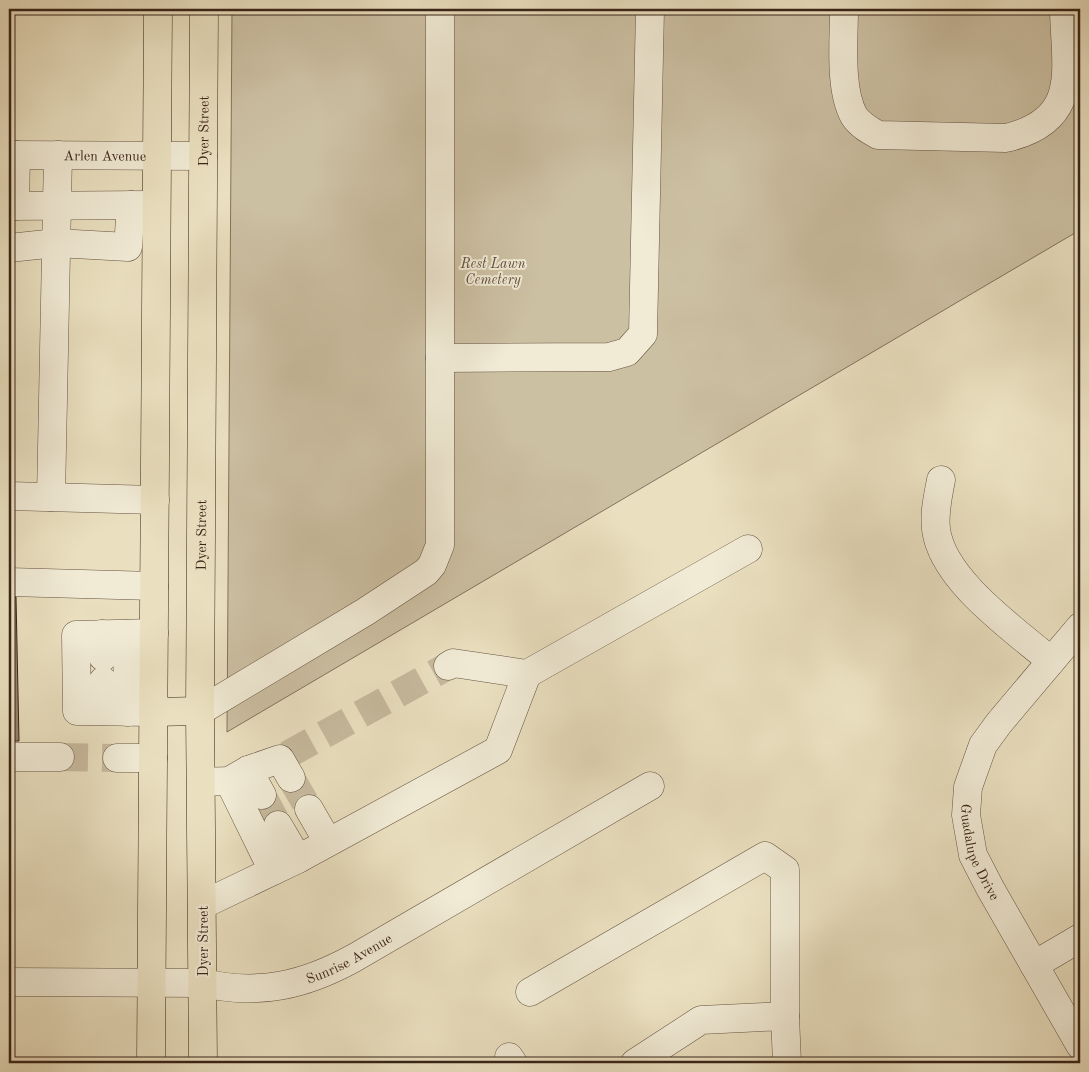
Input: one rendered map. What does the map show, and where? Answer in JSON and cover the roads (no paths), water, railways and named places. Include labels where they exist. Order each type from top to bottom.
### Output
[{"type":"main road","points":[[151,1063],[153,758],[128,712],[154,633],[155,500],[144,205],[157,155],[158,9]]},
{"type":"main road","name":"Dyer Street","points":[[203,1063],[200,711],[204,9]]},
{"type":"main road","points":[[128,712],[200,711]]},
{"type":"street","points":[[200,711],[365,612],[426,572],[432,565],[440,545],[440,9]]},
{"type":"street","points":[[440,358],[609,357],[627,352],[643,334],[650,9]]},
{"type":"street","points":[[844,9],[845,80],[849,102],[854,116],[864,128],[878,135],[1006,138],[1020,135],[1039,125],[1056,111],[1062,102],[1066,86],[1070,23]]},
{"type":"street","name":"Arlen Avenue","points":[[13,155],[203,156]]},
{"type":"street","points":[[9,248],[56,243],[128,247],[144,205],[57,204],[12,206],[13,155]]},
{"type":"street","points":[[50,497],[58,155]]},
{"type":"street","points":[[941,480],[935,511],[936,530],[941,548],[953,570],[969,590],[1051,661]]},
{"type":"street","points":[[9,496],[155,500]]},
{"type":"street","points":[[448,666],[453,663],[527,674],[748,549]]},
{"type":"street","points":[[9,582],[154,586]]},
{"type":"street","name":"Guadalupe Drive","points":[[1080,627],[999,723],[983,745],[968,787],[966,815],[973,855],[1080,1046]]},
{"type":"street","points":[[109,651],[154,633]]},
{"type":"street","points":[[76,635],[109,651],[128,712],[77,711],[76,635]]},
{"type":"street","points":[[109,651],[128,712]]},
{"type":"street","points":[[202,905],[298,859],[498,750],[527,674]]},
{"type":"street","points":[[9,757],[60,758]]},
{"type":"street","points":[[117,758],[153,758]]},
{"type":"street","points":[[201,782],[286,764]]},
{"type":"street","points":[[239,775],[262,794]]},
{"type":"street","points":[[239,775],[273,871]]},
{"type":"street","name":"Sunrise Avenue","points":[[9,982],[203,983],[228,988],[264,988],[316,977],[354,958],[650,786]]},
{"type":"street","points":[[309,808],[328,842]]},
{"type":"street","points":[[278,825],[298,859]]},
{"type":"street","points":[[530,992],[765,856],[785,870],[785,1016],[787,1063]]},
{"type":"street","points":[[1034,965],[1080,938]]},
{"type":"street","points":[[635,1063],[701,1020],[785,1016]]},
{"type":"tunnel","points":[[287,755],[448,666]]},
{"type":"tunnel","points":[[60,757],[117,758]]},
{"type":"tunnel","points":[[291,778],[309,809]]},
{"type":"tunnel","points":[[262,795],[278,825]]},
{"type":"park label","name":"Rest Lawn Cemetery","points":[[493,272]]}]
